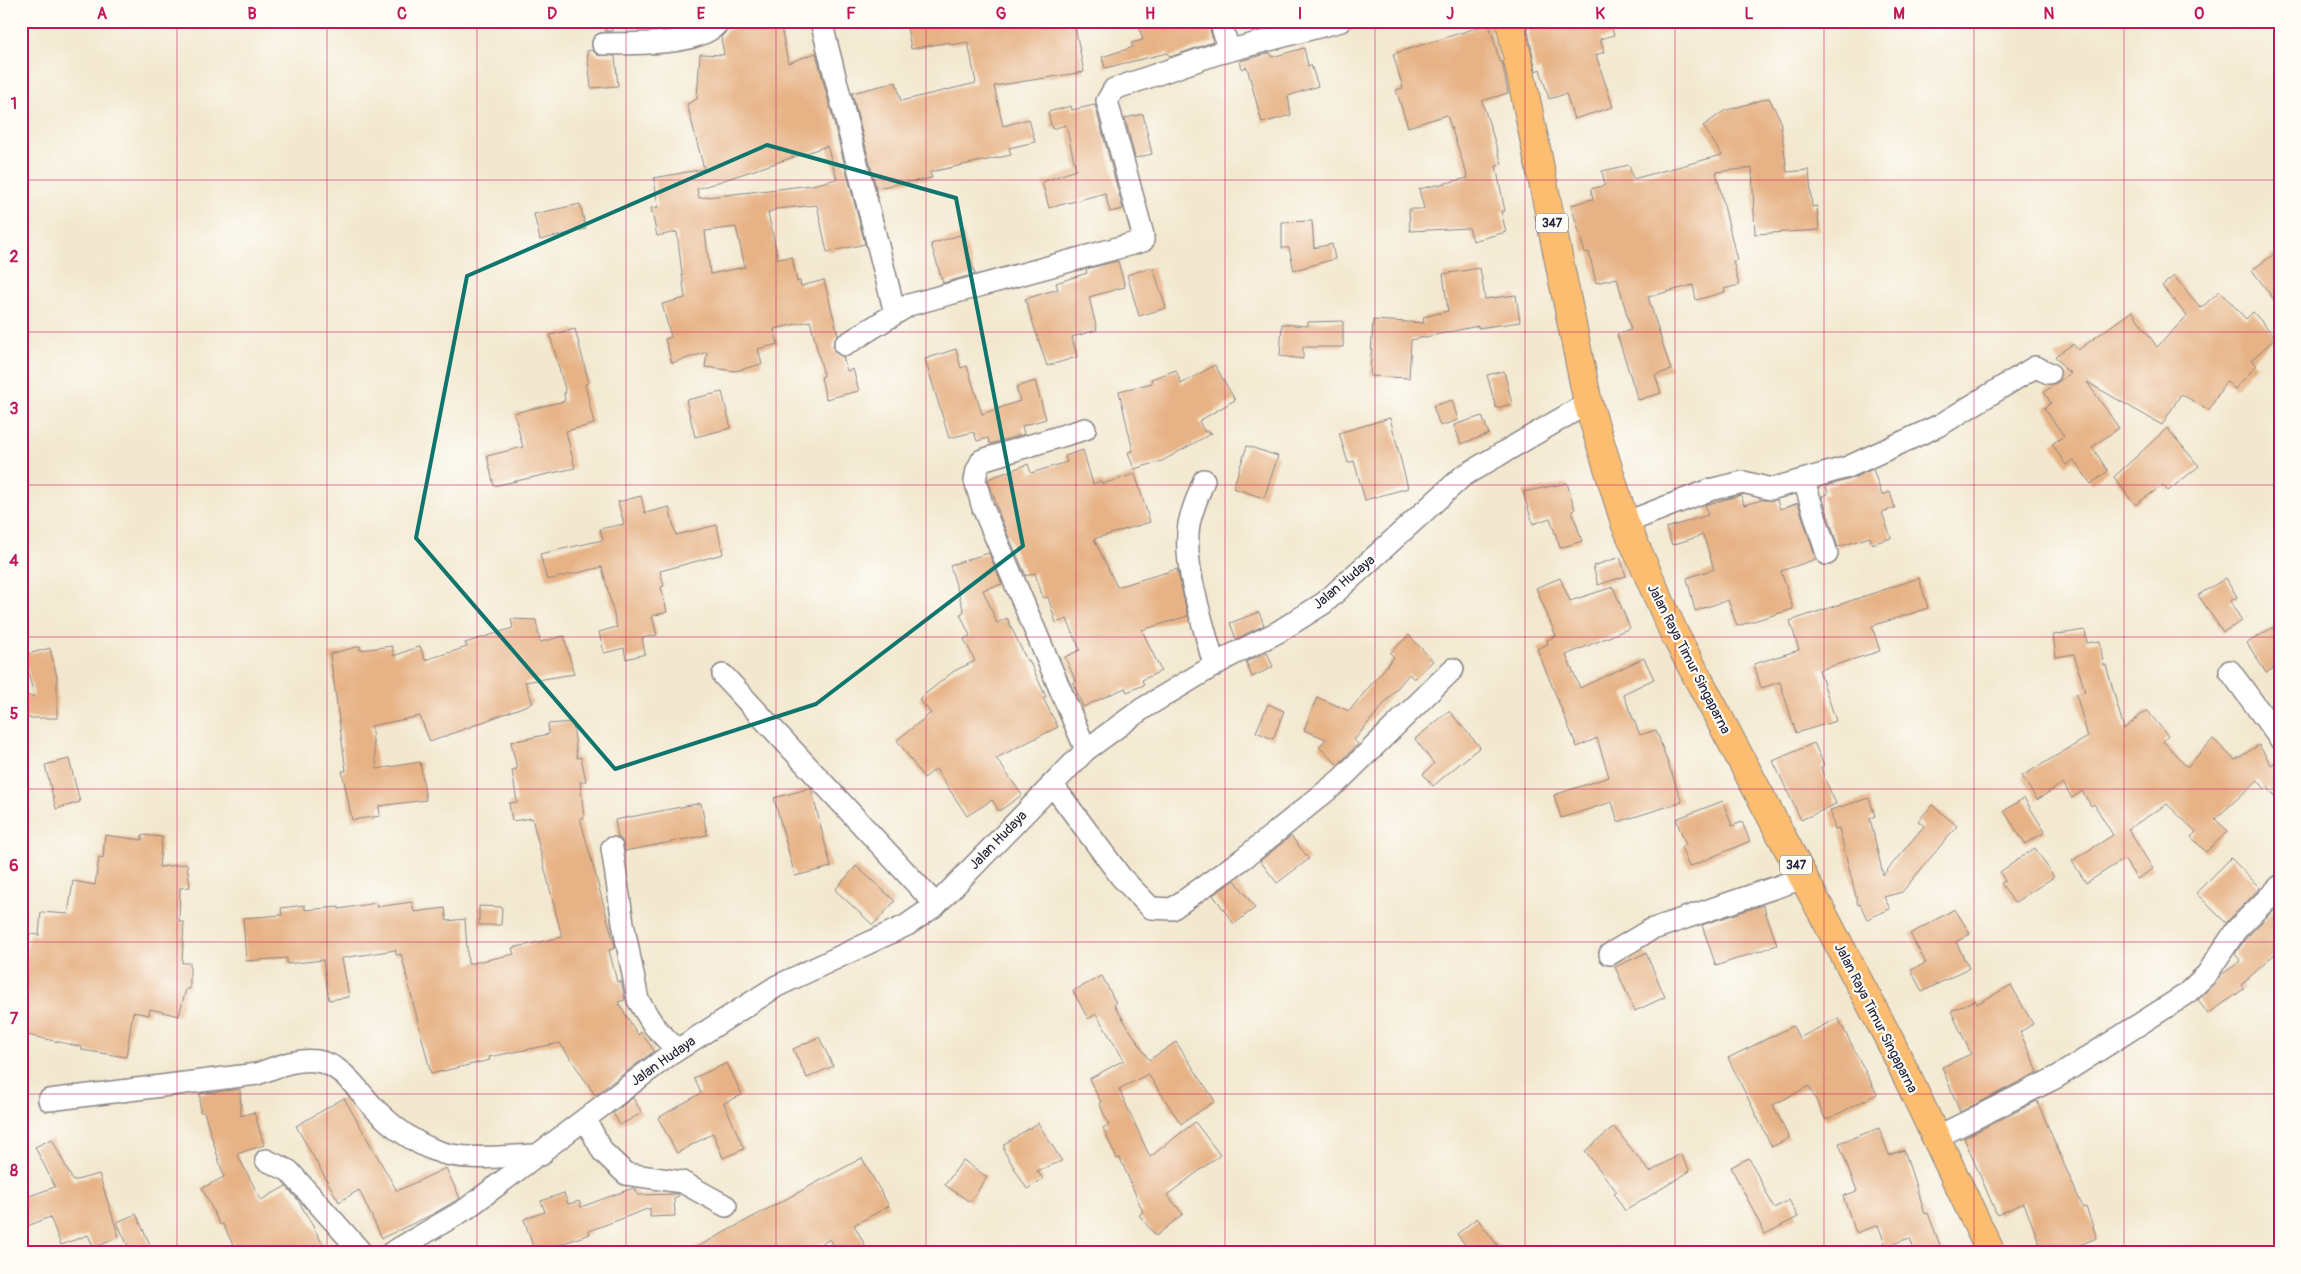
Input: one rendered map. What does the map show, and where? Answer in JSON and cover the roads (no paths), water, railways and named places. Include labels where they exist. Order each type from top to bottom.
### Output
[{"type":"main road","name":"Jalan Raya Timur Singaparna","points":[[1510,21],[1591,414],[1624,523],[1674,633],[1884,1030],[1937,1136],[1991,1253]]},
{"type":"street","points":[[603,44],[674,41],[701,34],[719,21]]},
{"type":"street","points":[[821,21],[895,313]]},
{"type":"street","points":[[1220,21],[1229,50]]},
{"type":"street","points":[[845,345],[909,305],[961,289],[1143,241],[1143,235],[1107,102],[1114,89],[1229,50],[1341,21]]},
{"type":"street","points":[[1624,523],[1718,488],[1743,482],[1771,489],[1848,467],[1940,425],[2035,367],[2049,373]]},
{"type":"street","name":"Jalan Hudaya","points":[[391,1253],[466,1209],[677,1050],[777,986],[907,925],[936,905],[1086,750],[1142,709],[1214,666],[1278,632],[1324,603],[1463,476],[1591,414]]},
{"type":"street","points":[[1085,429],[982,460],[975,480],[1001,556],[1086,750]]},
{"type":"street","points":[[1204,480],[1190,522],[1188,556],[1214,666]]},
{"type":"street","points":[[1804,481],[1827,554]]},
{"type":"street","points":[[1052,784],[1121,877],[1151,908],[1172,909],[1244,858],[1340,780],[1453,669]]},
{"type":"street","points":[[2230,671],[2280,739]]},
{"type":"street","points":[[722,675],[936,905]]},
{"type":"street","points":[[612,848],[623,923],[638,1000],[654,1026],[677,1050]]},
{"type":"street","points":[[1610,954],[1650,930],[1803,878]]},
{"type":"street","points":[[1937,1136],[2057,1077],[2185,995],[2207,974],[2236,930],[2280,886]]},
{"type":"street","points":[[49,1100],[257,1074],[288,1063],[316,1061],[330,1065],[354,1084],[374,1108],[405,1136],[435,1150],[456,1156],[541,1154]]},
{"type":"street","points":[[585,1119],[603,1152],[626,1174],[682,1182],[726,1206]]},
{"type":"street","points":[[266,1160],[290,1171],[362,1253]]}]
